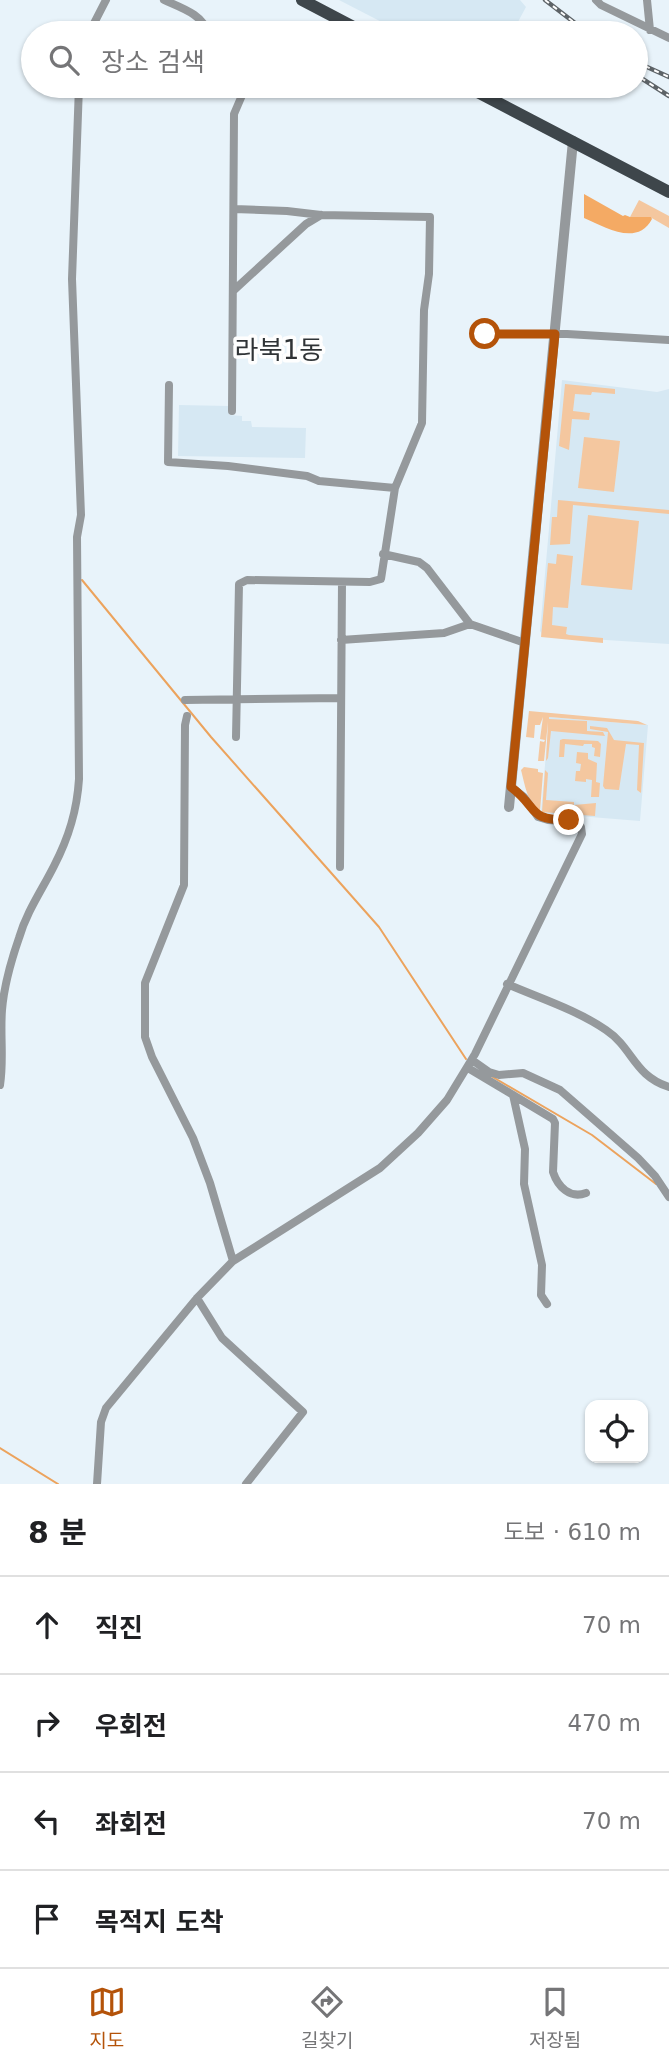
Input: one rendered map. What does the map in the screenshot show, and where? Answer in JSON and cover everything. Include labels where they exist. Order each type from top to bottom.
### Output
[{"type":"highway","points":[[302,0],[342,21]]},
{"type":"highway","points":[[489,98],[669,192]]},
{"type":"street","points":[[95,21],[106,0]]},
{"type":"street","points":[[164,0],[202,21]]},
{"type":"street","points":[[596,0],[632,21]]},
{"type":"street","points":[[647,0],[650,30],[669,38]]},
{"type":"street","points":[[0,1085],[4,1065],[1,1012],[18,938],[32,905],[54,868],[78,803],[77,537],[81,514],[72,279],[79,98]]},
{"type":"street","points":[[232,411],[234,114],[241,98]]},
{"type":"street","points":[[509,807],[573,141]]},
{"type":"street","points":[[234,209],[321,215],[430,217],[429,274],[424,310],[422,423],[395,488],[381,579],[370,582],[247,580],[239,584],[236,737]]},
{"type":"street","points":[[233,291],[306,224],[321,215]]},
{"type":"street","points":[[485,334],[555,334],[669,341]]},
{"type":"street","points":[[169,385],[169,462],[228,466],[307,476],[319,481],[395,488]]},
{"type":"street","points":[[383,554],[419,562],[427,568],[470,624],[525,643]]},
{"type":"street","points":[[340,867],[342,582]]},
{"type":"street","points":[[341,640],[444,633],[470,624]]},
{"type":"street","points":[[185,700],[341,698]]},
{"type":"street","points":[[187,716],[184,885],[145,983],[145,1037],[152,1057],[193,1138],[210,1183],[233,1261]]},
{"type":"street","points":[[97,1484],[101,1422],[106,1408],[197,1298],[233,1261],[380,1168],[418,1133],[447,1100],[470,1064],[582,834],[577,822],[538,817],[524,797],[511,787]]},
{"type":"street","points":[[507,985],[608,1031],[648,1078],[669,1087]]},
{"type":"street","points":[[470,1064],[553,1119],[555,1178],[567,1192],[576,1195],[586,1193]]},
{"type":"street","points":[[470,1064],[499,1075],[523,1073],[560,1090],[638,1158],[655,1176],[669,1197]]},
{"type":"street","points":[[513,1095],[525,1149],[524,1184],[541,1265],[541,1295],[547,1304]]},
{"type":"street","points":[[197,1298],[222,1338],[303,1412],[246,1484]]},
{"type":"shaded area","points":[[339,0],[520,0],[526,7],[518,21],[380,21]]},
{"type":"shaded area","points":[[584,194],[623,216],[652,219],[638,232],[611,230],[584,218]]},
{"type":"shaded area","points":[[639,200],[669,216],[669,228],[650,217],[630,217]]},
{"type":"shaded area","points":[[562,380],[657,392],[669,389],[669,644],[543,636],[540,631]]},
{"type":"shaded area","points":[[565,384],[615,389],[615,394],[575,394],[573,411],[590,413],[589,420],[572,419],[569,450],[559,446]]},
{"type":"shaded area","points":[[179,405],[229,406],[229,415],[242,416],[242,421],[251,421],[252,427],[306,428],[305,458],[178,456]]},
{"type":"shaded area","points":[[584,437],[620,441],[614,492],[578,488]]},
{"type":"shaded area","points":[[558,500],[669,510],[669,514],[573,505],[570,544],[550,545],[552,517],[557,517]]},
{"type":"shaded area","points":[[588,515],[639,521],[632,590],[581,585]]},
{"type":"shaded area","points":[[557,554],[573,556],[568,608],[553,607],[552,625],[567,627],[566,634],[569,635],[603,638],[603,643],[541,637],[548,563],[556,564]]},
{"type":"shaded area","points":[[529,711],[638,721],[647,725],[549,717],[587,721],[587,731],[603,732],[605,736],[551,731],[546,761],[548,722],[544,761],[538,761],[540,741],[545,740],[540,739],[543,717],[540,725],[535,725],[534,738],[526,737]]},
{"type":"shaded area","points":[[549,717],[648,725],[640,821],[541,813]]},
{"type":"shaded area","points":[[590,726],[607,728],[614,740],[644,743],[641,793],[637,790],[639,745],[626,744],[619,790],[605,789],[603,786],[608,732],[590,729]]},
{"type":"shaded area","points":[[560,740],[598,741],[601,744],[600,757],[594,756],[595,748],[592,744],[565,744],[564,757],[559,757]]},
{"type":"shaded area","points":[[577,752],[588,753],[588,759],[597,763],[596,782],[600,783],[599,797],[591,797],[592,780],[575,781],[576,771],[580,771],[581,764],[576,763]]},
{"type":"shaded area","points":[[524,767],[538,769],[538,772],[543,773],[540,811],[527,793],[521,770]]},
{"type":"shaded area","points":[[545,770],[548,773],[546,800],[574,802],[574,805],[596,803],[595,816],[542,812]]},
{"type":"waterway","points":[[82,580],[211,737],[379,927],[466,1059]]},
{"type":"waterway","points":[[491,1076],[592,1135],[656,1184]]},
{"type":"waterway","points":[[0,1448],[58,1484]]},
{"type":"railway","points":[[545,0],[572,21]]},
{"type":"railway","points":[[648,67],[669,77]]},
{"type":"railway","points":[[648,82],[669,96]]},
{"type":"district","name":"라북1동","points":[[279,350]]},
{"type":"route","points":[[485,334],[555,334],[511,787],[524,797],[538,817],[569,820]]}]
